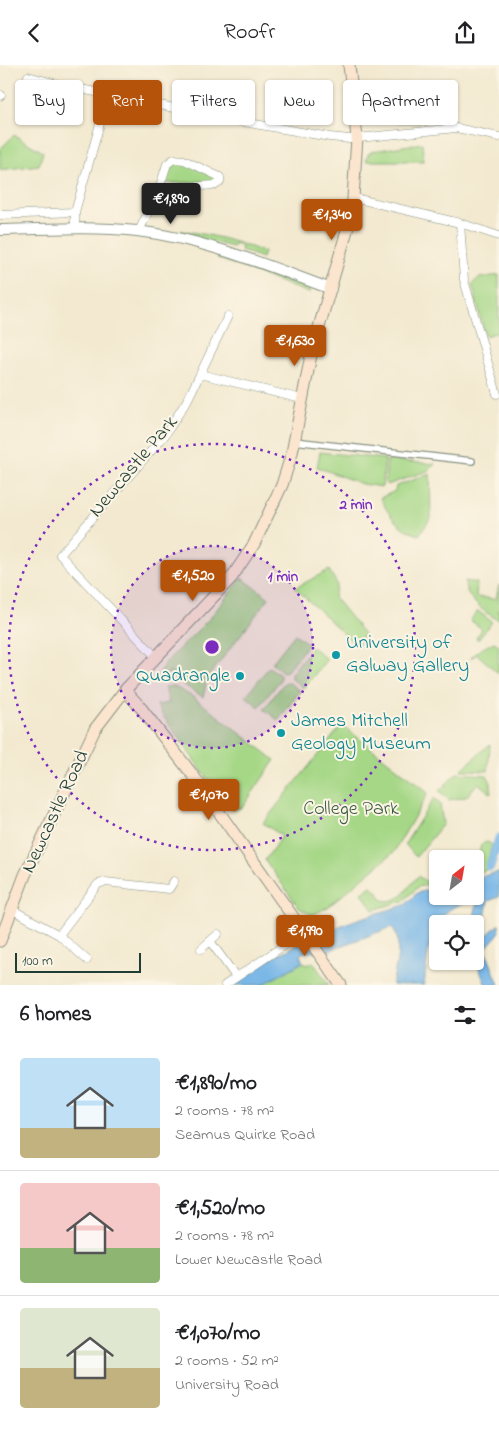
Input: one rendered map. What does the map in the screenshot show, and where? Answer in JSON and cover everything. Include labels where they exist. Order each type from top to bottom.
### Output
[{"type":"main road","name":"Newcastle Road","points":[[0,941],[11,909],[94,732],[125,690],[210,602],[242,563],[262,528],[282,485],[294,441],[311,355],[345,243],[354,198],[357,138],[349,65]]},
{"type":"main road","points":[[125,690],[192,775],[341,985]]},
{"type":"street","points":[[28,76],[43,80]]},
{"type":"street","points":[[83,90],[244,123],[330,137],[357,138],[456,128],[499,137]]},
{"type":"street","points":[[75,229],[75,212],[100,125]]},
{"type":"street","points":[[139,231],[158,192],[167,163],[174,159],[184,159],[220,177],[220,182],[215,185],[174,188],[158,192]]},
{"type":"street","points":[[354,198],[460,223],[499,235]]},
{"type":"street","points":[[0,215],[75,212]]},
{"type":"street","points":[[460,223],[464,280],[497,394]]},
{"type":"street","points":[[0,230],[75,229],[139,231],[231,252],[331,289]]},
{"type":"street","name":"Newcastle Park","points":[[156,657],[60,555],[165,435],[188,399],[228,316]]},
{"type":"street","points":[[200,374],[302,399]]},
{"type":"street","points":[[294,441],[472,461]]},
{"type":"street","points":[[59,935],[98,884],[105,882],[169,889],[174,881]]},
{"type":"street","points":[[11,909],[59,935],[87,960]]},
{"type":"street","points":[[201,949],[218,934]]},
{"type":"street","points":[[225,985],[306,936]]},
{"type":"street","points":[[210,941],[236,977]]},
{"type":"green space","points":[[14,135],[43,152],[39,165],[0,170],[0,149]]},
{"type":"green space","points":[[422,143],[424,161],[366,161],[368,154],[373,151]]},
{"type":"green space","points":[[181,161],[217,176],[217,182],[168,183],[165,180],[170,166]]},
{"type":"green space","points":[[181,231],[223,238],[264,252],[262,258],[241,250],[242,246],[234,243],[233,247],[180,234]]},
{"type":"green space","points":[[218,255],[252,267],[251,270],[258,273],[260,270],[310,289],[309,293],[217,258]]},
{"type":"green space","points":[[499,275],[499,332],[485,336],[472,284],[479,278]]},
{"type":"green space","points":[[320,452],[385,459],[382,487],[362,484],[317,467]]},
{"type":"green space","points":[[387,460],[435,464],[430,470],[387,485],[385,483]]},
{"type":"green space","points":[[430,474],[431,518],[419,535],[405,529],[395,521],[380,498],[395,491],[396,486]]},
{"type":"green space","points":[[329,570],[337,584],[334,597],[364,634],[357,646],[295,588]]},
{"type":"green space","points":[[242,578],[269,598],[204,682],[206,684],[203,697],[176,680],[172,673],[168,673],[167,679],[157,679],[166,662],[209,619]]},
{"type":"green space","points":[[465,581],[477,583],[476,597],[496,599],[499,585],[499,620],[487,613],[471,599]]},
{"type":"green space","points":[[478,611],[492,622],[478,640],[476,638],[482,629],[470,620]]},
{"type":"green space","points":[[295,634],[308,644],[287,671],[283,672],[272,663]]},
{"type":"green space","points":[[494,642],[499,645],[498,673],[477,654],[471,658],[476,652]]},
{"type":"green space","points":[[312,647],[327,659],[304,688],[291,678],[291,674]]},
{"type":"green space","points":[[269,667],[280,675],[280,680],[259,707],[246,696]]},
{"type":"green space","points":[[288,682],[300,691],[278,720],[264,709],[284,683]]},
{"type":"green space","points":[[173,686],[193,697],[275,760],[242,808],[232,810],[226,805],[161,713],[157,705],[169,703],[165,687]]},
{"type":"green space","name":"College Park","points":[[342,725],[428,793],[394,852],[328,907],[312,915],[299,908],[265,860],[282,836],[263,823]]},
{"type":"green space","points":[[490,744],[488,771],[461,770]]},
{"type":"green space","points":[[457,773],[487,775],[491,783],[491,794],[478,783],[466,797],[449,800],[439,791]]},
{"type":"green space","points":[[434,798],[440,804],[443,824],[416,857],[405,844]]},
{"type":"green space","points":[[488,842],[492,845],[484,871],[484,850],[480,850],[481,844]]},
{"type":"green space","points":[[418,876],[429,881],[429,884],[418,887],[403,901],[373,910],[362,893],[371,886],[377,891],[381,899],[387,901],[398,898]]},
{"type":"green space","points":[[303,962],[307,965],[313,962],[329,985],[262,985]]},
{"type":"water","points":[[499,872],[499,897],[488,901],[484,924],[484,915],[475,915],[476,905],[484,905],[484,876]]},
{"type":"water","points":[[429,889],[429,905],[459,905],[443,915],[429,915],[429,947],[424,985],[392,985],[398,947],[396,933],[392,927],[328,951],[304,952],[300,955],[303,962],[262,985],[231,985],[270,959],[316,935],[358,919],[405,905],[417,893]]},
{"type":"water","points":[[499,924],[499,933],[485,949],[499,985],[486,985],[480,970],[484,970],[484,936]]},
{"type":"waterway","points":[[490,867],[499,838]]},
{"type":"place","name":"University of Galway Gallery","points":[[336,655]]},
{"type":"place","name":"Quadrangle","points":[[240,676]]},
{"type":"place","name":"James Mitchell Geology Museum","points":[[281,733]]}]
